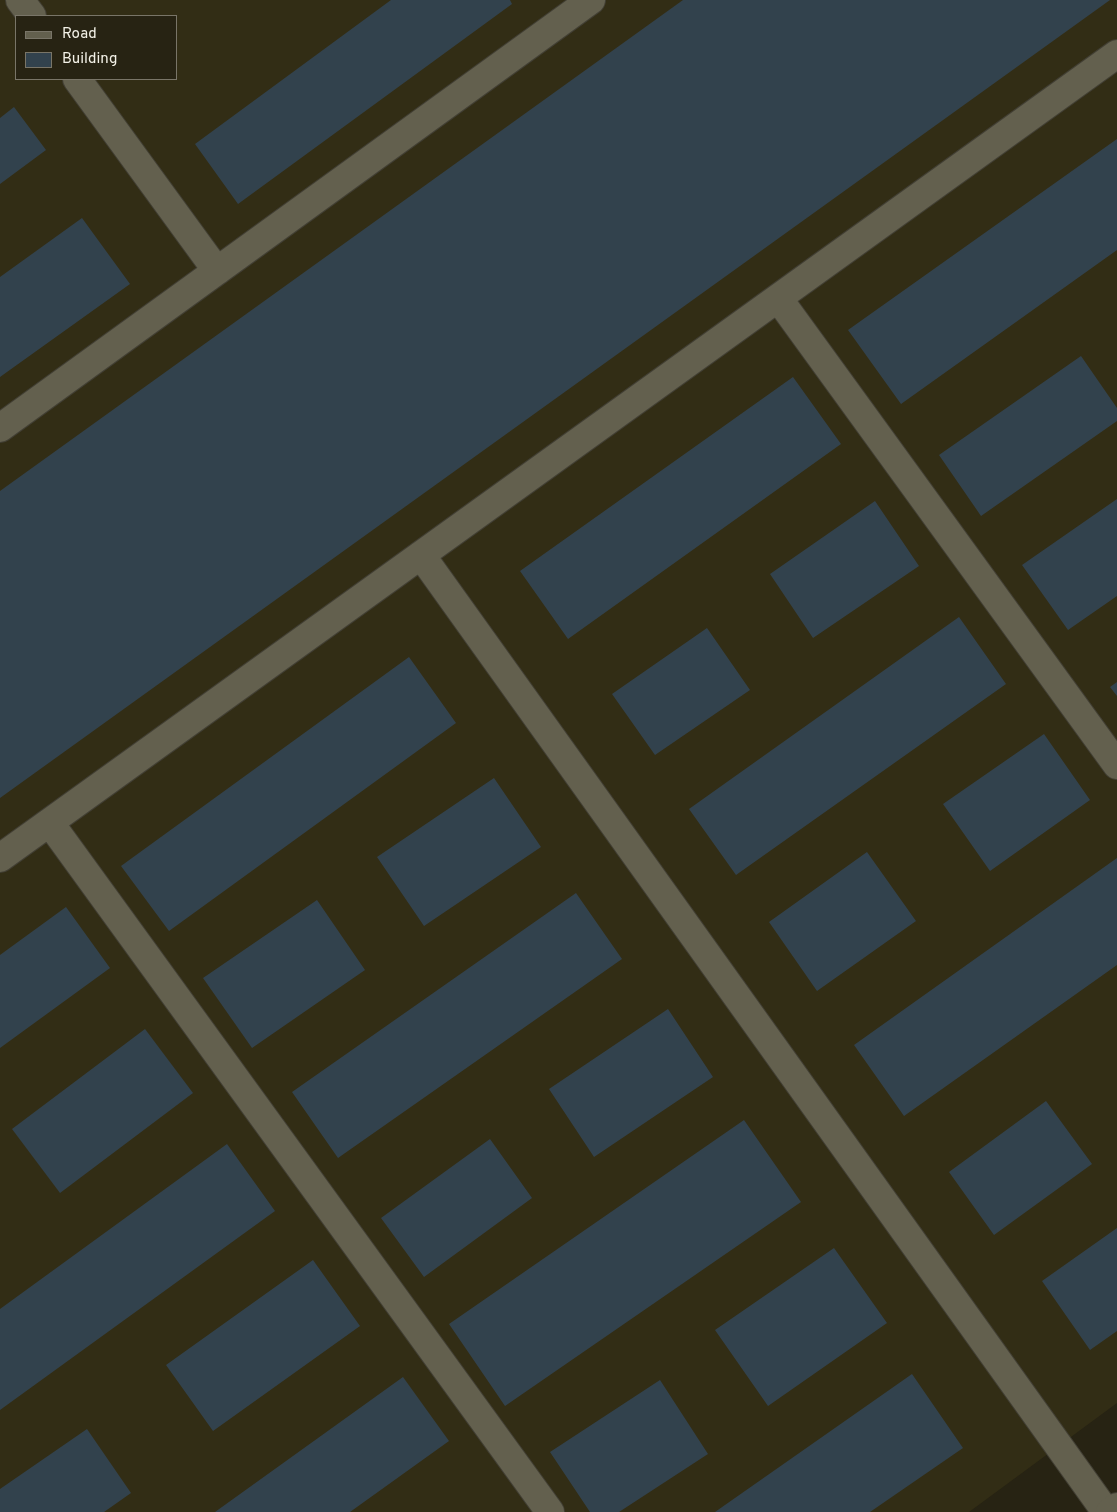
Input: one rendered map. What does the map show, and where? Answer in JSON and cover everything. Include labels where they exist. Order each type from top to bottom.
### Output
[{"type":"street","points":[[20,0],[31,15]]},
{"type":"street","points":[[0,428],[217,271],[578,4]]},
{"type":"street","points":[[0,858],[1117,54]]},
{"type":"street","points":[[78,80],[217,271]]},
{"type":"street","points":[[778,298],[1117,765]]},
{"type":"street","points":[[421,555],[1106,1512]]},
{"type":"street","points":[[50,823],[550,1512]]},
{"type":"street","points":[[1110,1512],[1117,1507]]},
{"type":"shaded area","points":[[0,0],[1117,0],[1117,1403],[969,1512],[0,1512]]},
{"type":"building","points":[[391,0],[510,0],[512,4],[238,204],[195,144]]},
{"type":"building","points":[[683,0],[1110,0],[0,798],[0,491]]},
{"type":"building","points":[[14,107],[46,150],[0,184],[0,118]]},
{"type":"building","points":[[1117,139],[1117,250],[901,404],[848,330]]},
{"type":"building","points":[[82,218],[130,284],[0,377],[0,277]]},
{"type":"building","points":[[1081,356],[1117,408],[1117,421],[981,516],[939,455]]},
{"type":"building","points":[[793,377],[841,444],[568,639],[520,571]]},
{"type":"building","points":[[1117,499],[1117,596],[1068,630],[1022,565]]},
{"type":"building","points":[[875,501],[919,566],[813,638],[770,574]]},
{"type":"building","points":[[959,617],[1006,684],[736,875],[689,809]]},
{"type":"building","points":[[707,628],[750,690],[655,755],[612,694]]},
{"type":"building","points":[[409,657],[456,723],[169,931],[121,866]]},
{"type":"building","points":[[1117,682],[1117,696],[1110,687]]},
{"type":"building","points":[[1044,734],[1090,800],[990,871],[943,804]]},
{"type":"building","points":[[494,778],[541,847],[424,926],[377,857]]},
{"type":"building","points":[[867,852],[916,921],[817,991],[769,922]]},
{"type":"building","points":[[1117,858],[1117,965],[904,1116],[854,1045]]},
{"type":"building","points":[[576,893],[622,959],[338,1158],[292,1092]]},
{"type":"building","points":[[317,900],[365,970],[252,1048],[203,978]]},
{"type":"building","points":[[66,907],[110,968],[0,1048],[0,955]]},
{"type":"building","points":[[668,1009],[713,1077],[594,1157],[549,1089]]},
{"type":"building","points":[[145,1029],[193,1093],[60,1193],[12,1129]]},
{"type":"building","points":[[1046,1101],[1092,1164],[994,1235],[949,1172]]},
{"type":"building","points":[[744,1120],[801,1202],[505,1406],[449,1324]]},
{"type":"building","points":[[490,1139],[532,1198],[424,1277],[381,1218]]},
{"type":"building","points":[[227,1144],[275,1211],[0,1410],[0,1309]]},
{"type":"building","points":[[1117,1228],[1117,1331],[1090,1350],[1042,1281]]},
{"type":"building","points":[[834,1248],[887,1323],[768,1406],[715,1330]]},
{"type":"building","points":[[313,1260],[360,1326],[213,1431],[166,1365]]},
{"type":"building","points":[[912,1374],[963,1448],[870,1512],[715,1512]]},
{"type":"building","points":[[403,1377],[449,1441],[350,1512],[215,1512]]},
{"type":"building","points":[[660,1380],[708,1454],[619,1512],[590,1512],[550,1452]]},
{"type":"building","points":[[87,1429],[131,1493],[104,1512],[0,1512],[0,1489]]}]
